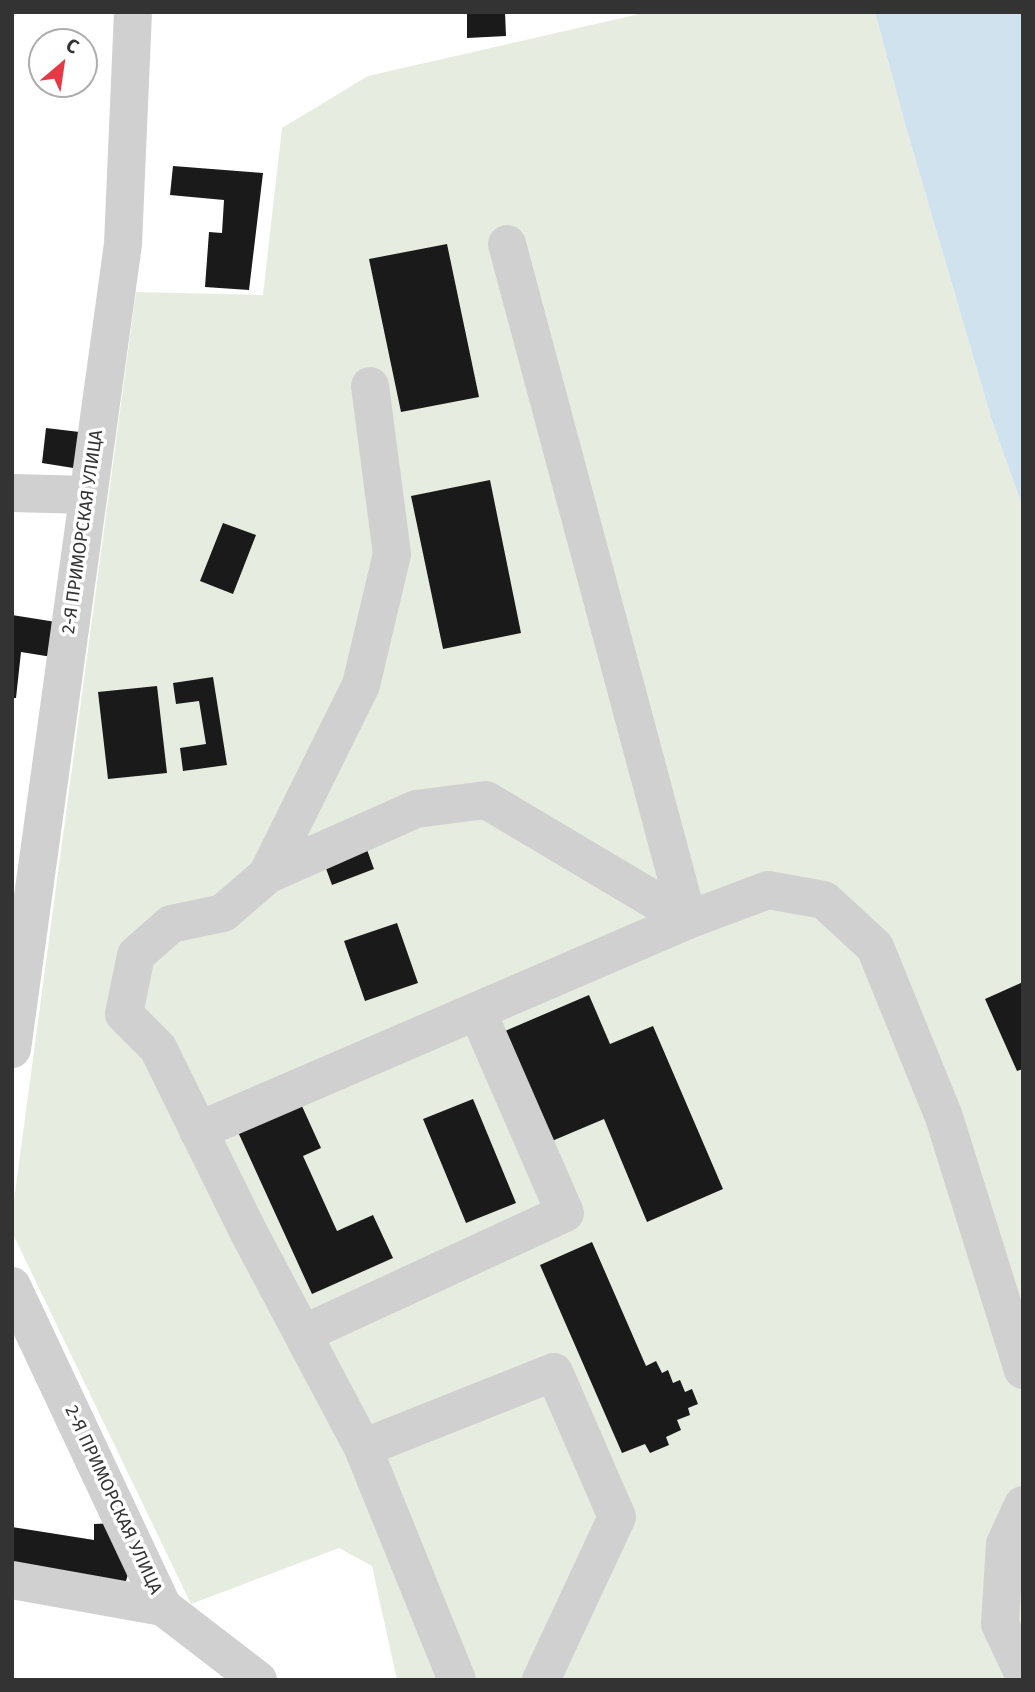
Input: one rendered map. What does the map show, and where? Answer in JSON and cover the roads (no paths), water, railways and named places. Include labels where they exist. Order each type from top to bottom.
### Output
[{"type":"street","name":"2-Я ПРИМОРСКАЯ УЛИЦА","points":[[12,1049],[123,244],[133,12]]},
{"type":"street","points":[[507,244],[688,920]]},
{"type":"street","points":[[267,875],[361,685],[392,554],[370,386]]},
{"type":"street","points":[[12,494],[88,495]]},
{"type":"street","points":[[457,1680],[363,1448],[198,1131],[158,1048],[124,1014],[136,955],[171,924],[223,913],[267,875],[416,809],[486,800],[688,920]]},
{"type":"street","points":[[198,1131],[688,920],[768,890],[824,900],[874,947],[944,1117],[1023,1370]]},
{"type":"street","points":[[303,1334],[565,1213],[477,1011]]},
{"type":"street","name":"2-Я ПРИМОРСКАЯ УЛИЦА","points":[[12,1286],[163,1606],[258,1680]]},
{"type":"street","points":[[363,1448],[554,1372],[617,1517],[541,1680]]},
{"type":"street","points":[[1023,1505],[1004,1544],[1000,1624],[1023,1673]]},
{"type":"street","points":[[12,1580],[163,1606]]},
{"type":"water","points":[[875,12],[1023,12],[1023,508],[993,424]]}]
